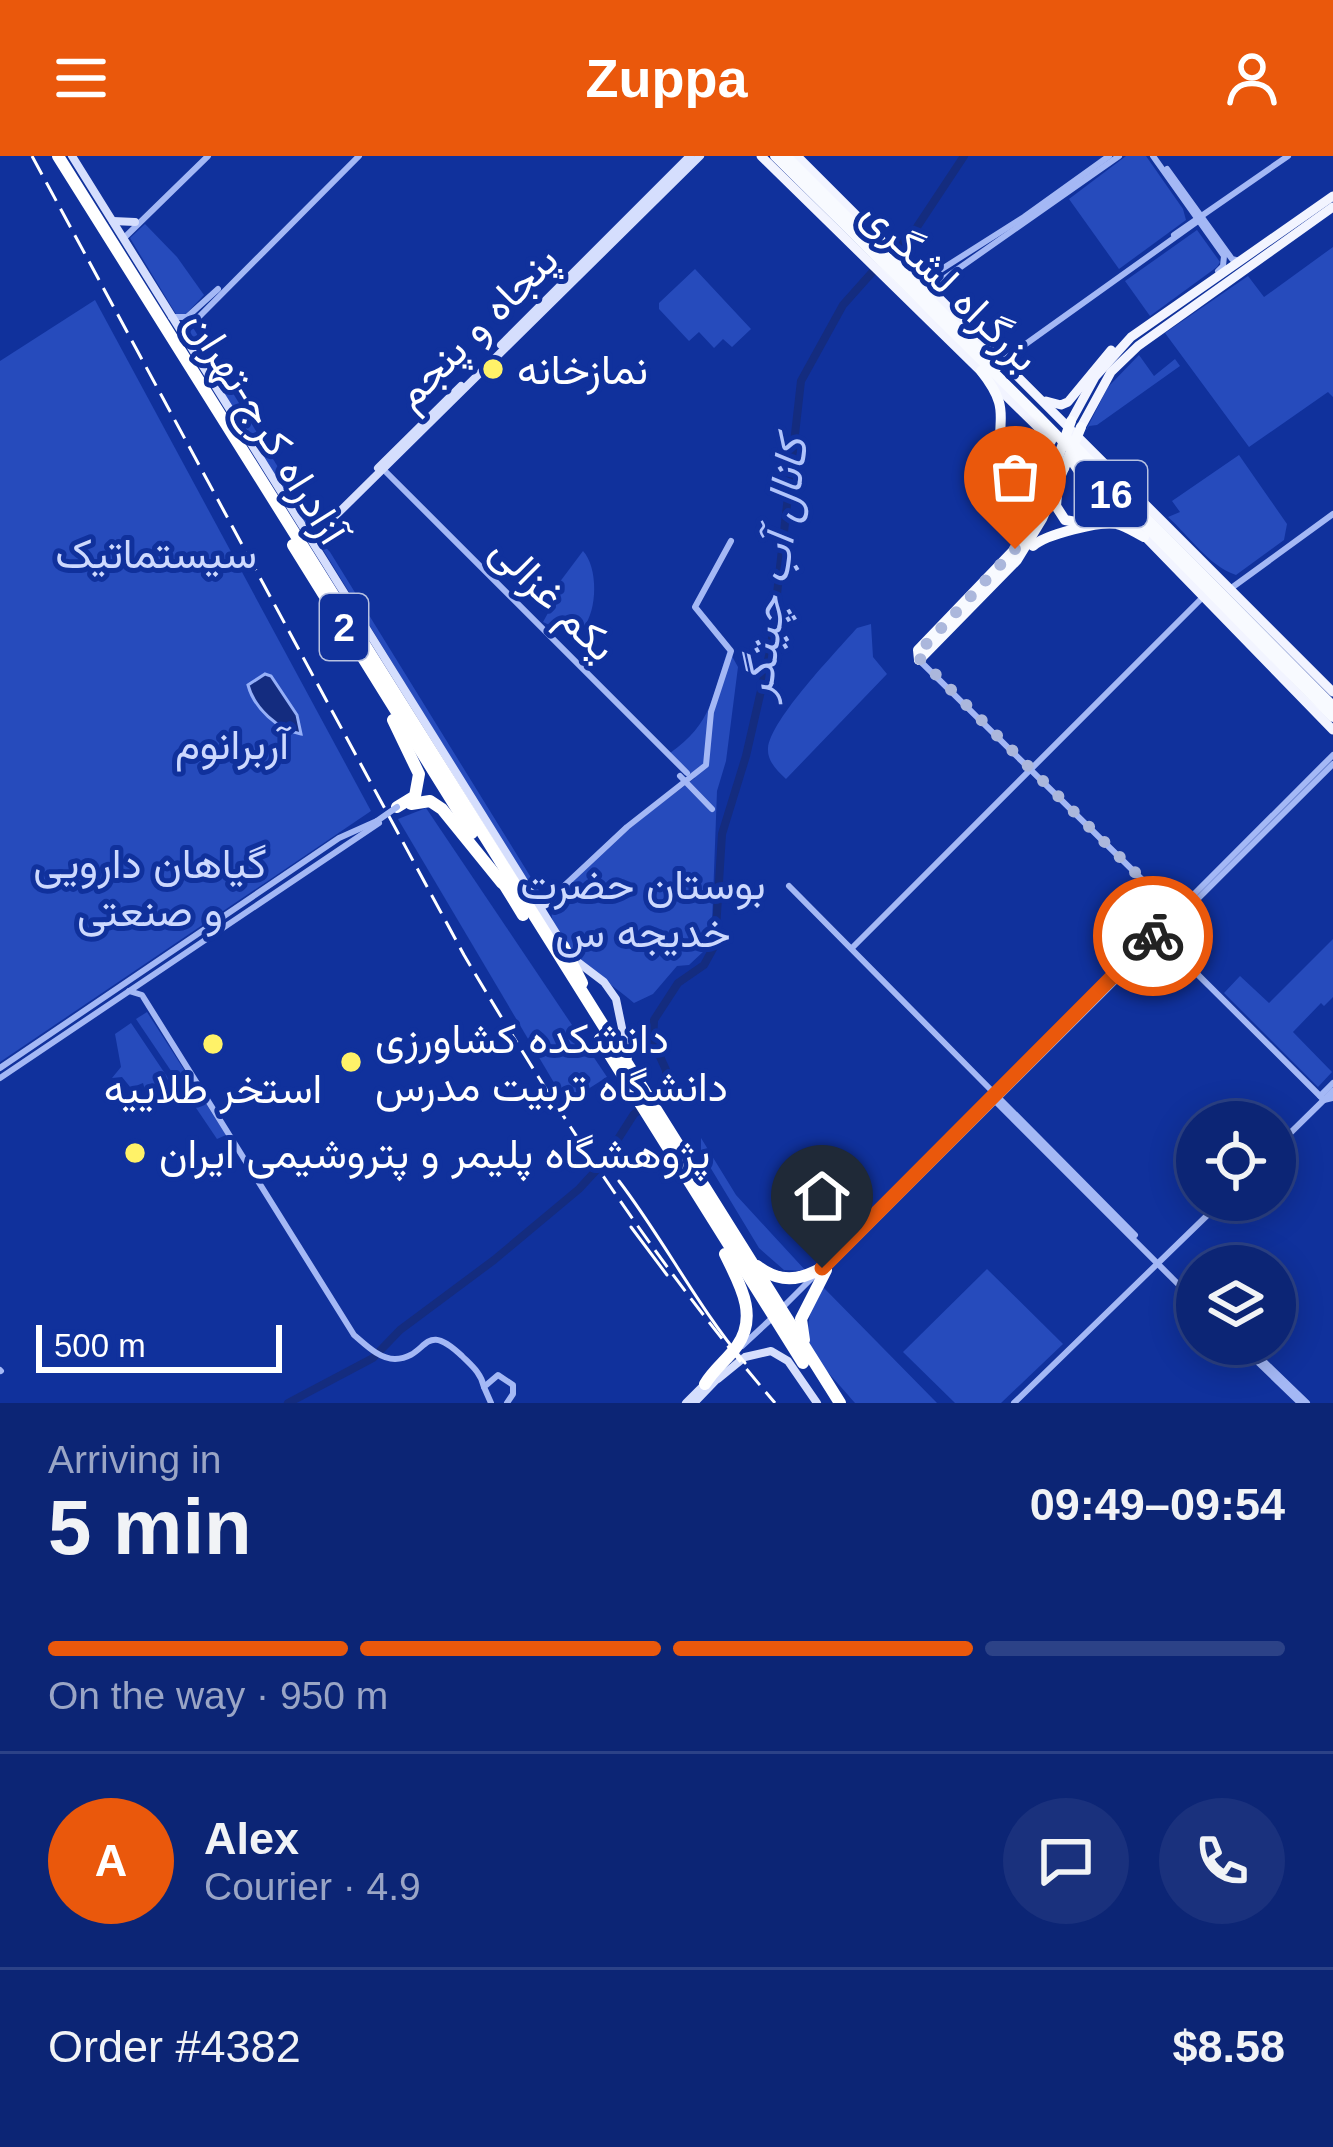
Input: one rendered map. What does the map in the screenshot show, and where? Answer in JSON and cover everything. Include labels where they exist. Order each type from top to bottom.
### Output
[{"type":"highway","name":"2","points":[[60,156],[373,675],[831,1403]]},
{"type":"highway","name":"آزادراه کرج-تهران","points":[[60,156],[641,1096]]},
{"type":"highway","name":"بزرگراه لشگری","points":[[775,156],[1333,717]]},
{"type":"highway","name":"بزرگراه لشگری","points":[[786,156],[874,252]]},
{"type":"highway","name":"بزرگراه لشگری","points":[[891,269],[952,323],[1333,706]]},
{"type":"highway","points":[[891,269],[932,327]]},
{"type":"highway","points":[[952,323],[1000,360]]},
{"type":"highway","points":[[981,371],[999,396],[1004,455],[1028,504],[1016,555]]},
{"type":"highway","points":[[1052,441],[1026,433],[1013,441],[1010,456],[1020,471],[1042,470],[1073,427]]},
{"type":"highway","points":[[1063,467],[1096,497],[1095,511],[1081,523],[1065,520],[1057,506],[1063,467],[1073,427]]},
{"type":"highway","points":[[1016,555],[1063,467]]},
{"type":"highway","points":[[919,660],[1016,555],[1050,534],[1104,523],[1120,524],[1144,537]]},
{"type":"highway","points":[[1179,563],[1216,613]]},
{"type":"highway","points":[[1247,619],[1305,665]]},
{"type":"highway","points":[[373,675],[419,774],[415,796],[398,809]]},
{"type":"highway","points":[[398,809],[415,801],[436,805],[505,885]]},
{"type":"highway","points":[[563,946],[599,1022]]},
{"type":"highway","name":"2","points":[[654,1118],[840,1403]]},
{"type":"highway","points":[[699,1199],[740,1283],[748,1314],[740,1341],[712,1381]]},
{"type":"highway","points":[[740,1248],[760,1269],[779,1278],[802,1278],[824,1269]]},
{"type":"highway","points":[[816,1368],[800,1324],[824,1269]]},
{"type":"main road","points":[[60,156],[113,220],[180,325],[301,524],[544,903],[553,931],[578,964],[604,982],[616,998],[626,1052],[641,1096]]},
{"type":"main road","name":"پنجاه و پنجم","points":[[601,250],[690,156]]},
{"type":"main road","name":"پنجاه و پنجم","points":[[321,527],[700,156]]},
{"type":"main road","points":[[761,156],[874,252]]},
{"type":"main road","points":[[797,156],[874,252]]},
{"type":"main road","points":[[1036,395],[1053,404],[1068,402],[1103,357],[1333,196]]},
{"type":"main road","points":[[1073,427],[1111,372],[1138,346],[1333,207]]},
{"type":"main road","points":[[113,220],[135,222]]},
{"type":"main road","points":[[891,269],[922,281],[1333,692]]},
{"type":"main road","points":[[932,327],[1052,441],[1063,467],[1144,537],[1333,730]]},
{"type":"main road","points":[[1073,427],[1095,377],[1131,337]]},
{"type":"main road","points":[[301,524],[308,529],[321,527]]},
{"type":"main road","points":[[314,544],[321,527]]},
{"type":"main road","points":[[712,1381],[745,1357],[771,1351],[788,1361],[818,1403]]},
{"type":"main road","points":[[690,1403],[730,1362]]},
{"type":"street","points":[[123,236],[205,156]]},
{"type":"street","points":[[123,236],[205,156]]},
{"type":"street","points":[[180,325],[356,156]]},
{"type":"street","points":[[922,281],[1027,219],[1109,156]]},
{"type":"street","points":[[933,293],[938,283],[1119,156]]},
{"type":"street","points":[[1156,156],[1225,261],[1189,296]]},
{"type":"street","points":[[1000,360],[1288,156]]},
{"type":"street","points":[[1199,220],[1232,259],[1243,260]]},
{"type":"street","name":"یکم غزالی","points":[[381,468],[712,809]]},
{"type":"street","points":[[1230,589],[1333,514]]},
{"type":"street","points":[[553,931],[550,907],[544,903],[684,777],[706,765],[712,712],[730,651],[695,607],[731,542]]},
{"type":"street","points":[[852,948],[1202,599]]},
{"type":"street","points":[[919,660],[1166,903],[1182,911]]},
{"type":"street","points":[[784,1308],[1160,938],[1333,754]]},
{"type":"street","points":[[996,1098],[1171,918],[1333,764]]},
{"type":"street","points":[[0,1078],[398,809]]},
{"type":"street","points":[[0,1068],[339,838],[378,822]]},
{"type":"street","points":[[339,838],[346,840],[346,848]]},
{"type":"street","points":[[321,850],[328,860]]},
{"type":"street","points":[[789,886],[1176,1279]]},
{"type":"street","points":[[1166,903],[1171,918]]},
{"type":"street","points":[[1160,938],[1328,1094],[1296,1127]]},
{"type":"street","points":[[142,995],[149,978]]},
{"type":"street","points":[[129,992],[142,995],[347,1325],[384,1356],[404,1357],[422,1343],[439,1339],[479,1373],[507,1378],[518,1403]]},
{"type":"street","points":[[1014,1403],[1201,1221]]},
{"type":"street","points":[[739,1352],[771,1321]]},
{"type":"street","points":[[1264,1365],[1303,1403]]},
{"type":"street","points":[[479,1373],[483,1395],[491,1403]]},
{"type":"street","points":[[483,1395],[493,1376]]},
{"type":"street","points":[[507,1403],[513,1394]]},
{"type":"green space","points":[[1126,156],[1146,156],[1186,220],[1119,269],[1069,199]]},
{"type":"green space","points":[[145,224],[204,295],[183,317],[176,314],[130,238]]},
{"type":"green space","points":[[1197,230],[1220,262],[1150,316],[1125,281]]},
{"type":"green space","points":[[1333,247],[1333,397],[1328,392],[1249,447],[1165,333],[1248,276],[1264,297]]},
{"type":"green space","points":[[695,269],[751,329],[732,347],[723,339],[714,348],[699,332],[689,341],[659,309],[659,303]]},
{"type":"green space","points":[[95,300],[371,811],[0,1062],[0,361]]},
{"type":"green space","points":[[192,326],[312,523],[304,523],[188,340]]},
{"type":"green space","points":[[1139,355],[1154,376],[1175,359],[1180,366],[1085,432],[1108,387]]},
{"type":"green space","points":[[1239,455],[1287,524],[1284,540],[1236,575],[1208,558],[1168,517],[1180,512],[1172,501]]},
{"type":"green space","points":[[314,535],[330,552],[543,897],[537,898]]},
{"type":"green space","points":[[583,551],[594,578],[594,600],[583,628],[562,631],[543,622],[548,613],[544,603]]},
{"type":"green space","points":[[871,624],[873,657],[887,674],[786,779],[769,758],[768,748],[780,720],[857,628]]},
{"type":"green space","name":"بوستان حضرت خدیجه س","points":[[728,649],[738,667],[726,761],[717,791],[712,925],[705,950],[689,965],[677,966],[653,994],[634,1003],[566,946],[552,917],[553,900],[630,827],[695,778],[670,753],[703,719]]},
{"type":"green space","points":[[426,808],[607,1077],[566,1103],[398,819]]},
{"type":"green space","points":[[1333,939],[1333,997],[1293,1032],[1332,1072],[1318,1087],[1224,993],[1240,976],[1269,1003]]},
{"type":"green space","points":[[147,1012],[226,1135],[217,1139],[136,1019]]},
{"type":"green space","points":[[131,1023],[170,1081],[159,1089],[145,1090],[143,1083],[131,1088],[122,1077],[112,1078],[121,1067],[115,1034]]},
{"type":"green space","points":[[701,1138],[736,1195],[806,1271],[784,1270],[759,1248],[701,1152]]},
{"type":"green space","points":[[987,1269],[1063,1344],[1001,1403],[955,1403],[903,1352]]},
{"type":"green space","points":[[821,1285],[937,1403],[855,1403],[812,1350],[809,1323]]},
{"type":"shaded area","points":[[265,674],[297,715],[301,734],[276,723],[256,702],[248,685]]},
{"type":"waterway","name":"کانال آب چیتگر","points":[[891,253],[917,227],[964,156]]},
{"type":"waterway","name":"کانال آب چیتگر","points":[[288,1403],[373,1358],[400,1330],[494,1260],[579,1189],[602,1164],[634,1114],[666,1088],[666,1070],[653,1041],[654,1020],[678,983],[704,965],[715,945],[722,834],[771,647],[801,381],[843,305],[876,268]]},
{"type":"tunnel","points":[[731,1363],[740,1353]]},
{"type":"tram line","points":[[619,1181],[745,1363]]},
{"type":"tram line","points":[[631,1227],[667,1275]]},
{"type":"railway","points":[[32,156],[464,955],[610,1186],[689,1296],[775,1403]]},
{"type":"way so far","points":[[1015,549],[916,655],[1166,903],[1171,918],[1153,936]]},
{"type":"place","name":"نمازخانه","points":[[493,369]]},
{"type":"place","name":"استخر طلاییه","points":[[213,1044]]},
{"type":"place","name":"دانشکده کشاورزی دانشگاه تربیت مدرس","points":[[351,1062]]},
{"type":"place","name":"پژوهشگاه پلیمر و پتروشیمی ایران","points":[[135,1153]]},
{"type":"route","points":[[822,1268],[1153,936]]},
{"type":"park label","name":"سیستماتیک","points":[[156,553]]},
{"type":"park label","name":"آربرانوم","points":[[232,744]]},
{"type":"park label","name":"گیاهان دارویی و صنعتی","points":[[150,887]]}]
